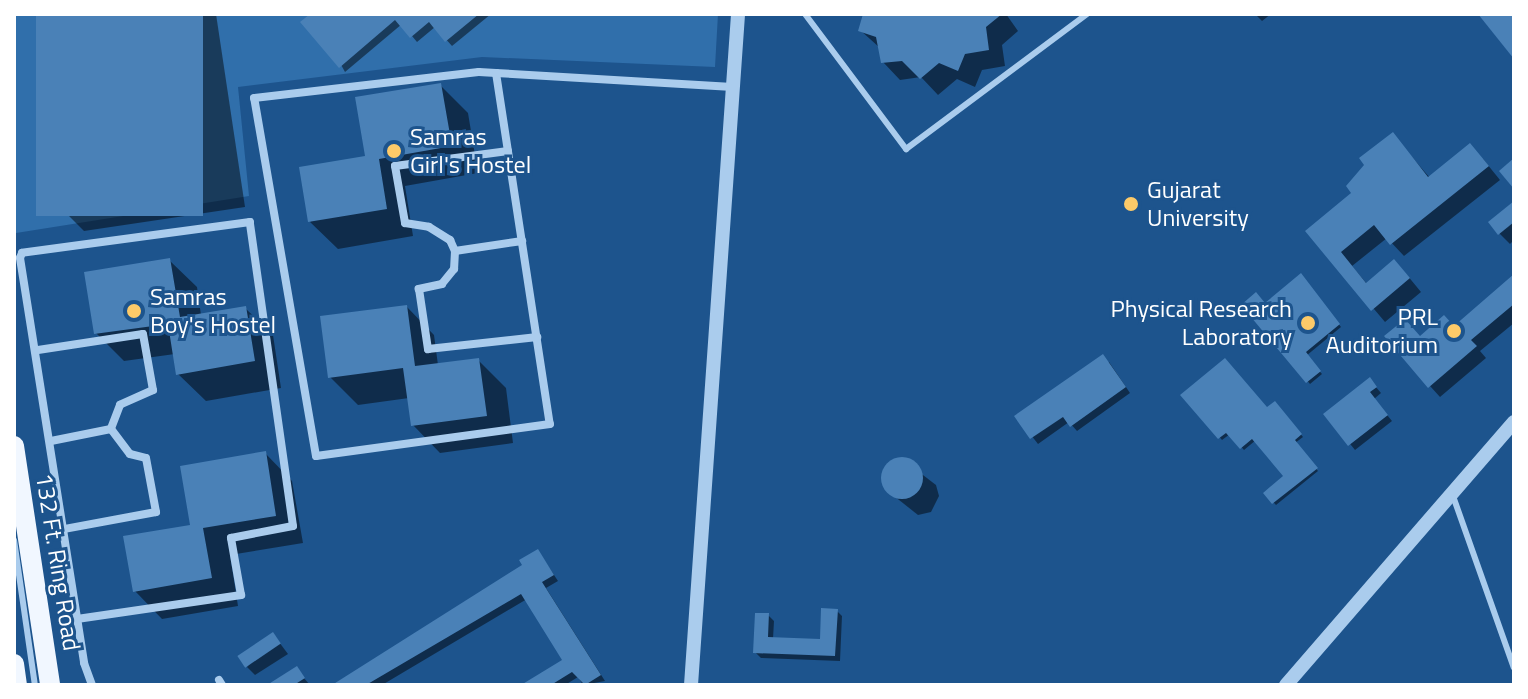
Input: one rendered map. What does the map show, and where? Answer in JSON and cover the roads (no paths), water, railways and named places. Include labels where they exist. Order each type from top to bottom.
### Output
[{"type":"main road","name":"132 Ft. Ring Road","points":[[14,446],[50,685]]},
{"type":"main road","points":[[14,664],[17,685]]},
{"type":"street","points":[[691,685],[738,14]]},
{"type":"street","points":[[496,73],[550,424],[316,456],[254,98],[496,73],[733,87]]},
{"type":"street","points":[[508,151],[395,166],[405,223],[429,227],[450,240],[455,251],[454,269],[442,284],[419,289],[428,349],[537,337]]},
{"type":"street","points":[[77,619],[241,595],[231,538],[293,526],[250,222],[22,253],[77,619],[92,685]]},
{"type":"street","points":[[455,251],[522,241]]},
{"type":"street","points":[[38,350],[143,334],[153,390],[120,405],[111,429]]},
{"type":"street","points":[[1286,685],[1514,422]]},
{"type":"street","points":[[51,441],[111,429]]},
{"type":"street","points":[[64,529],[156,512],[146,458],[130,454],[111,429]]},
{"type":"lane","points":[[805,14],[906,149],[1087,14]]},
{"type":"lane","points":[[1451,493],[1514,668]]},
{"type":"lane","points":[[14,540],[35,685]]},
{"type":"place","name":"Samras Girl's Hostel","points":[[394,151]]},
{"type":"place","name":"Gujarat University","points":[[1131,204]]},
{"type":"place","name":"Samras Boy's Hostel","points":[[134,311]]},
{"type":"place","name":"Physical Research Laboratory","points":[[1308,323]]},
{"type":"place","name":"PRL Auditorium","points":[[1454,331]]}]
